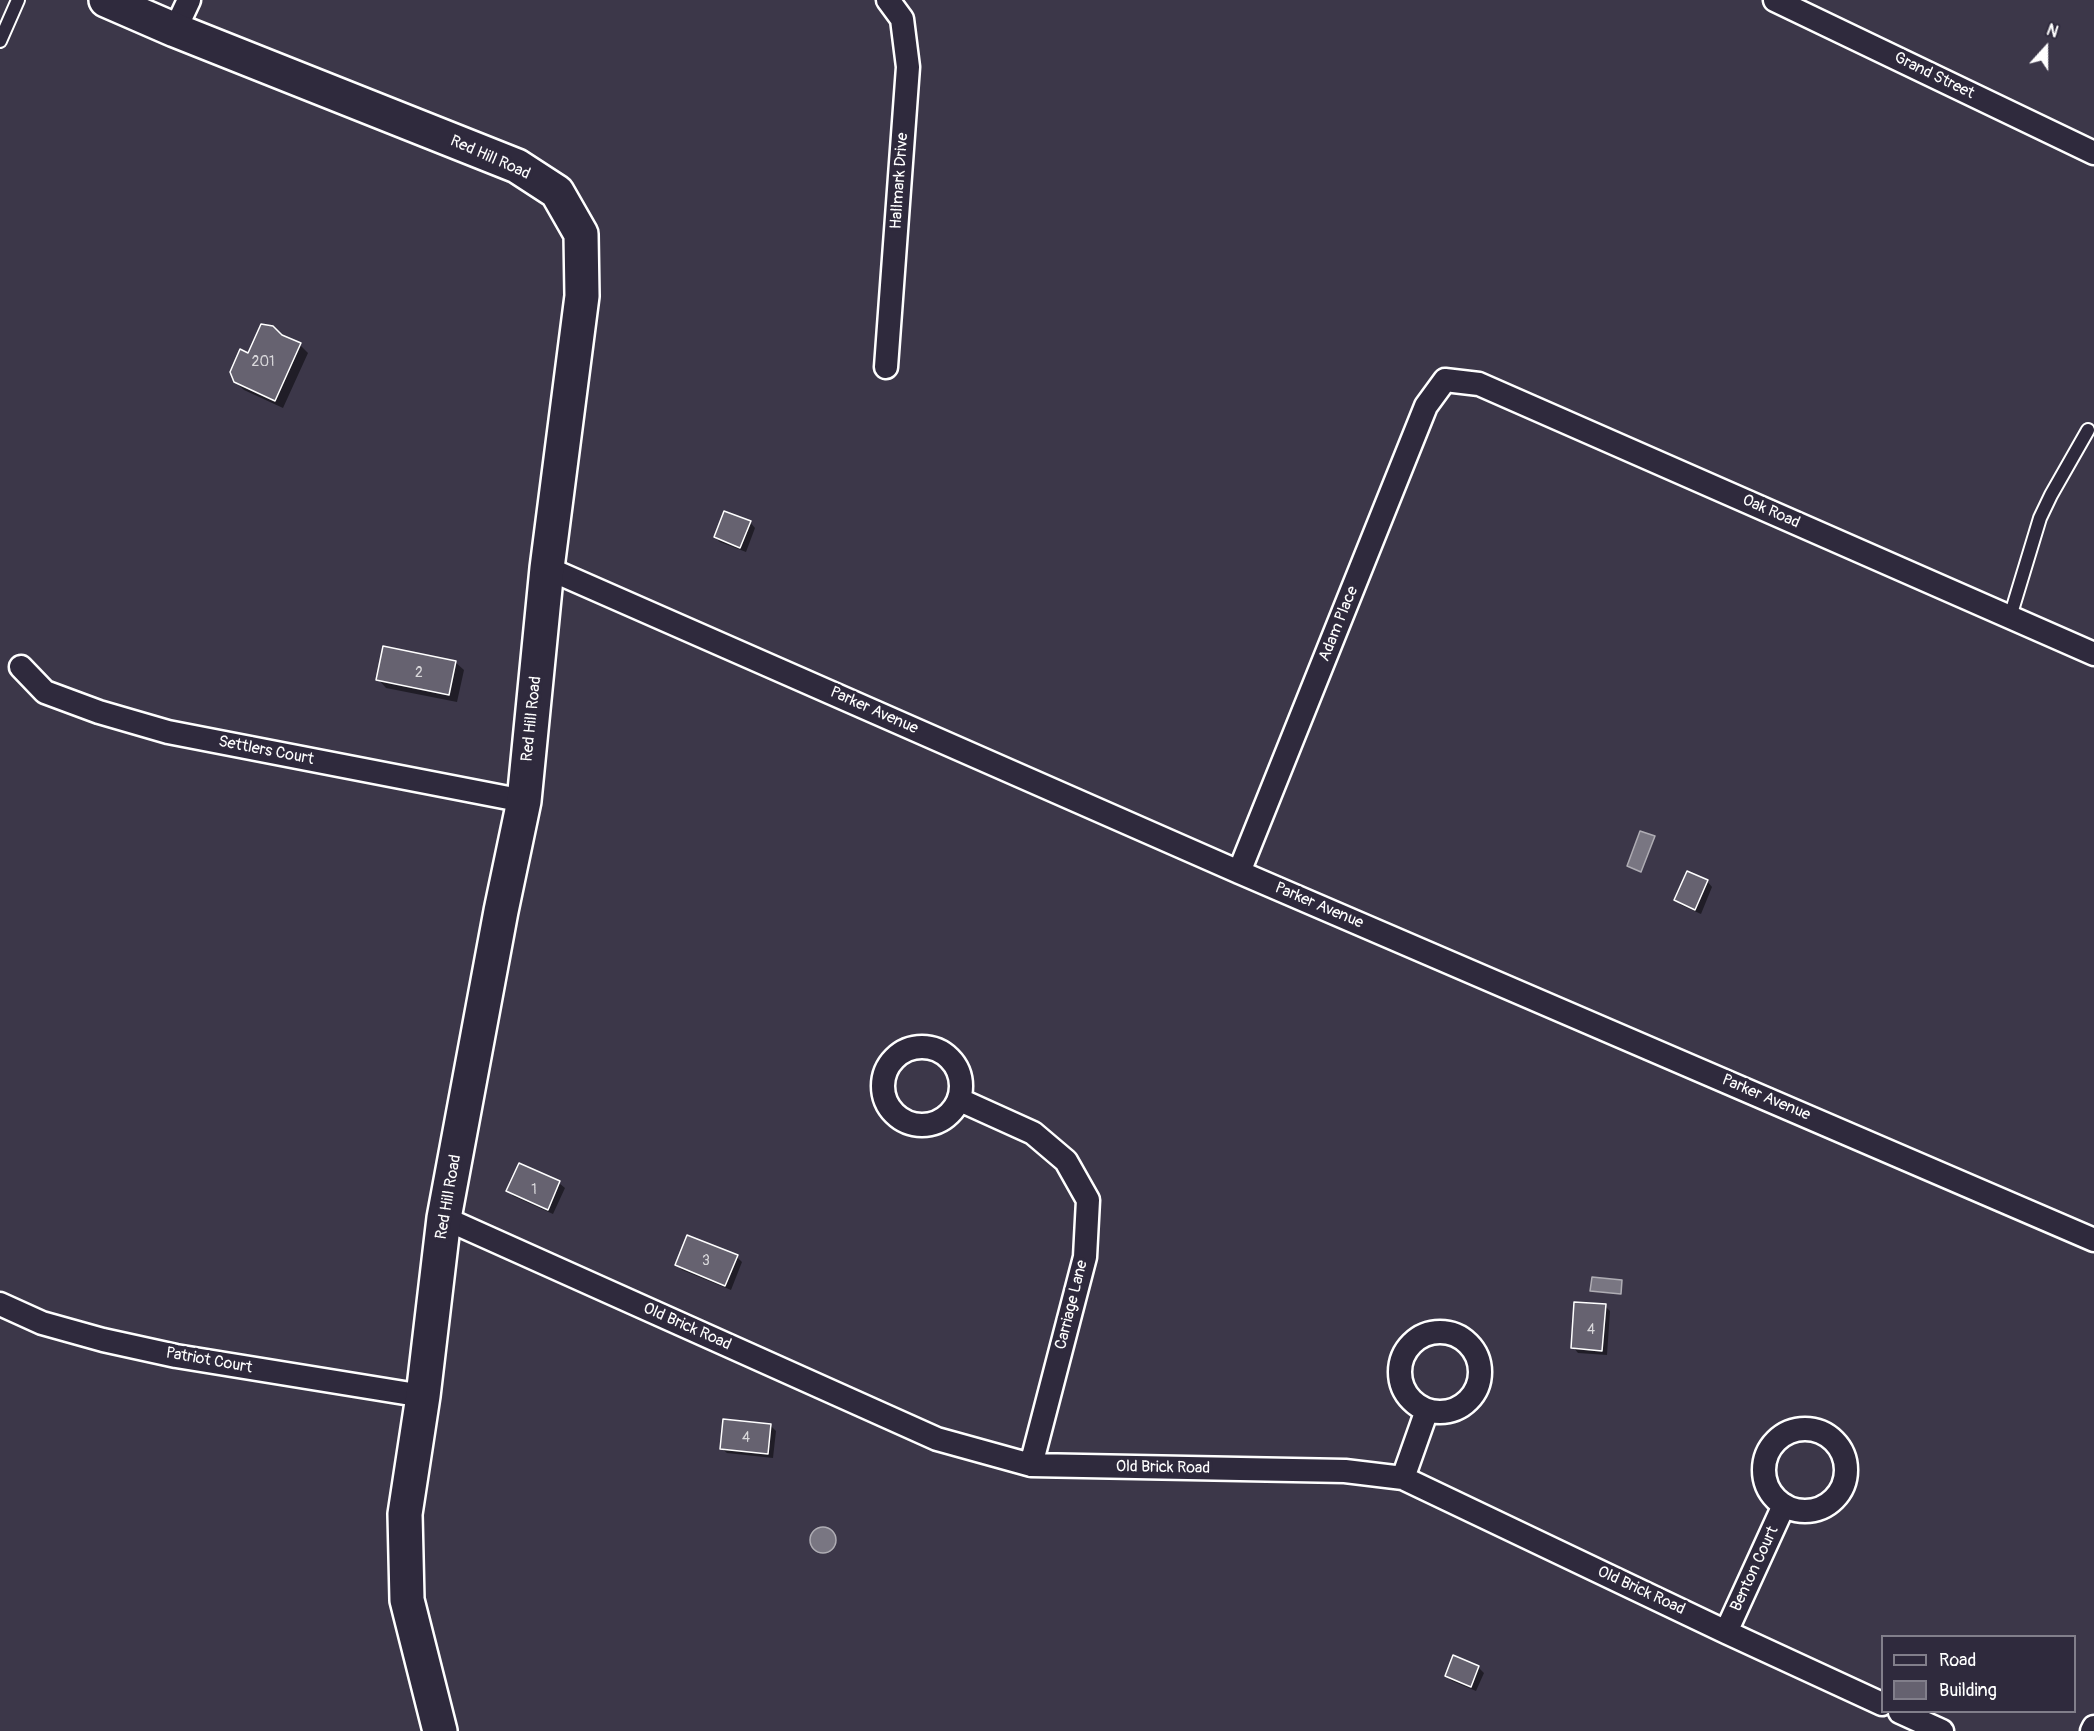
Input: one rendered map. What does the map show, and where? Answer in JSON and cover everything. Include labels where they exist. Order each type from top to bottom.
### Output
[{"type":"street","name":"Red Hill Road","points":[[106,0],[175,30],[517,166],[557,192],[581,234],[582,296],[547,568],[524,801],[501,910],[444,1218],[423,1396],[405,1514],[408,1600],[434,1724]]},
{"type":"street","points":[[175,30],[189,0]]},
{"type":"street","name":"Hallmark Drive","points":[[886,367],[908,67],[902,19],[888,0]]},
{"type":"street","name":"Grand Street","points":[[1775,0],[1818,9],[2094,153]]},
{"type":"street","name":"Oak Road","points":[[1445,380],[1479,384],[2094,654]]},
{"type":"street","name":"Adam Place","points":[[1239,872],[1426,406],[1445,380]]},
{"type":"street","name":"Parker Avenue","points":[[547,568],[1239,872],[2094,1240]]},
{"type":"street","name":"Settlers Court","points":[[21,667],[45,692],[99,712],[168,732],[524,801]]},
{"type":"street","name":"Carriage Lane","points":[[960,1100],[1033,1133],[1066,1161],[1088,1200],[1085,1257],[1031,1465]]},
{"type":"street","name":"Old Brick Road","points":[[444,1218],[937,1439],[1031,1465],[1345,1471],[1403,1478],[1881,1704]]},
{"type":"street","name":"Patriot Court","points":[[0,1304],[42,1323],[166,1354],[423,1396]]},
{"type":"street","points":[[1403,1478],[1427,1410]]},
{"type":"street","name":"Benton Court","points":[[1726,1632],[1784,1505]]},
{"type":"street","points":[[1902,1713],[1942,1731]]},
{"type":"lane","points":[[0,41],[18,0]]},
{"type":"lane","points":[[2010,617],[2040,518],[2088,430]]},
{"type":"shaded area","points":[[1640,831],[1655,836],[1641,872],[1627,866]]},
{"type":"shaded area","points":[[1592,1277],[1622,1280],[1621,1294],[1590,1291]]},
{"type":"shaded area","points":[[823,1527],[832,1531],[836,1540],[832,1549],[823,1553],[814,1549],[810,1540],[814,1531]]},
{"type":"building","points":[[261,324],[273,326],[282,335],[301,343],[275,401],[234,382],[230,372],[240,349],[248,353]]},
{"type":"building","points":[[724,511],[751,521],[740,548],[714,537]]},
{"type":"building","points":[[383,646],[456,661],[449,695],[376,680]]},
{"type":"building","points":[[1687,871],[1708,880],[1695,910],[1674,900]]},
{"type":"building","points":[[519,1163],[560,1181],[548,1210],[506,1191]]},
{"type":"building","points":[[687,1235],[738,1255],[725,1286],[675,1265]]},
{"type":"building","points":[[1574,1302],[1606,1304],[1602,1351],[1571,1348]]},
{"type":"building","points":[[723,1419],[771,1424],[768,1454],[720,1449]]},
{"type":"building","points":[[1453,1655],[1479,1666],[1471,1687],[1445,1676]]}]
